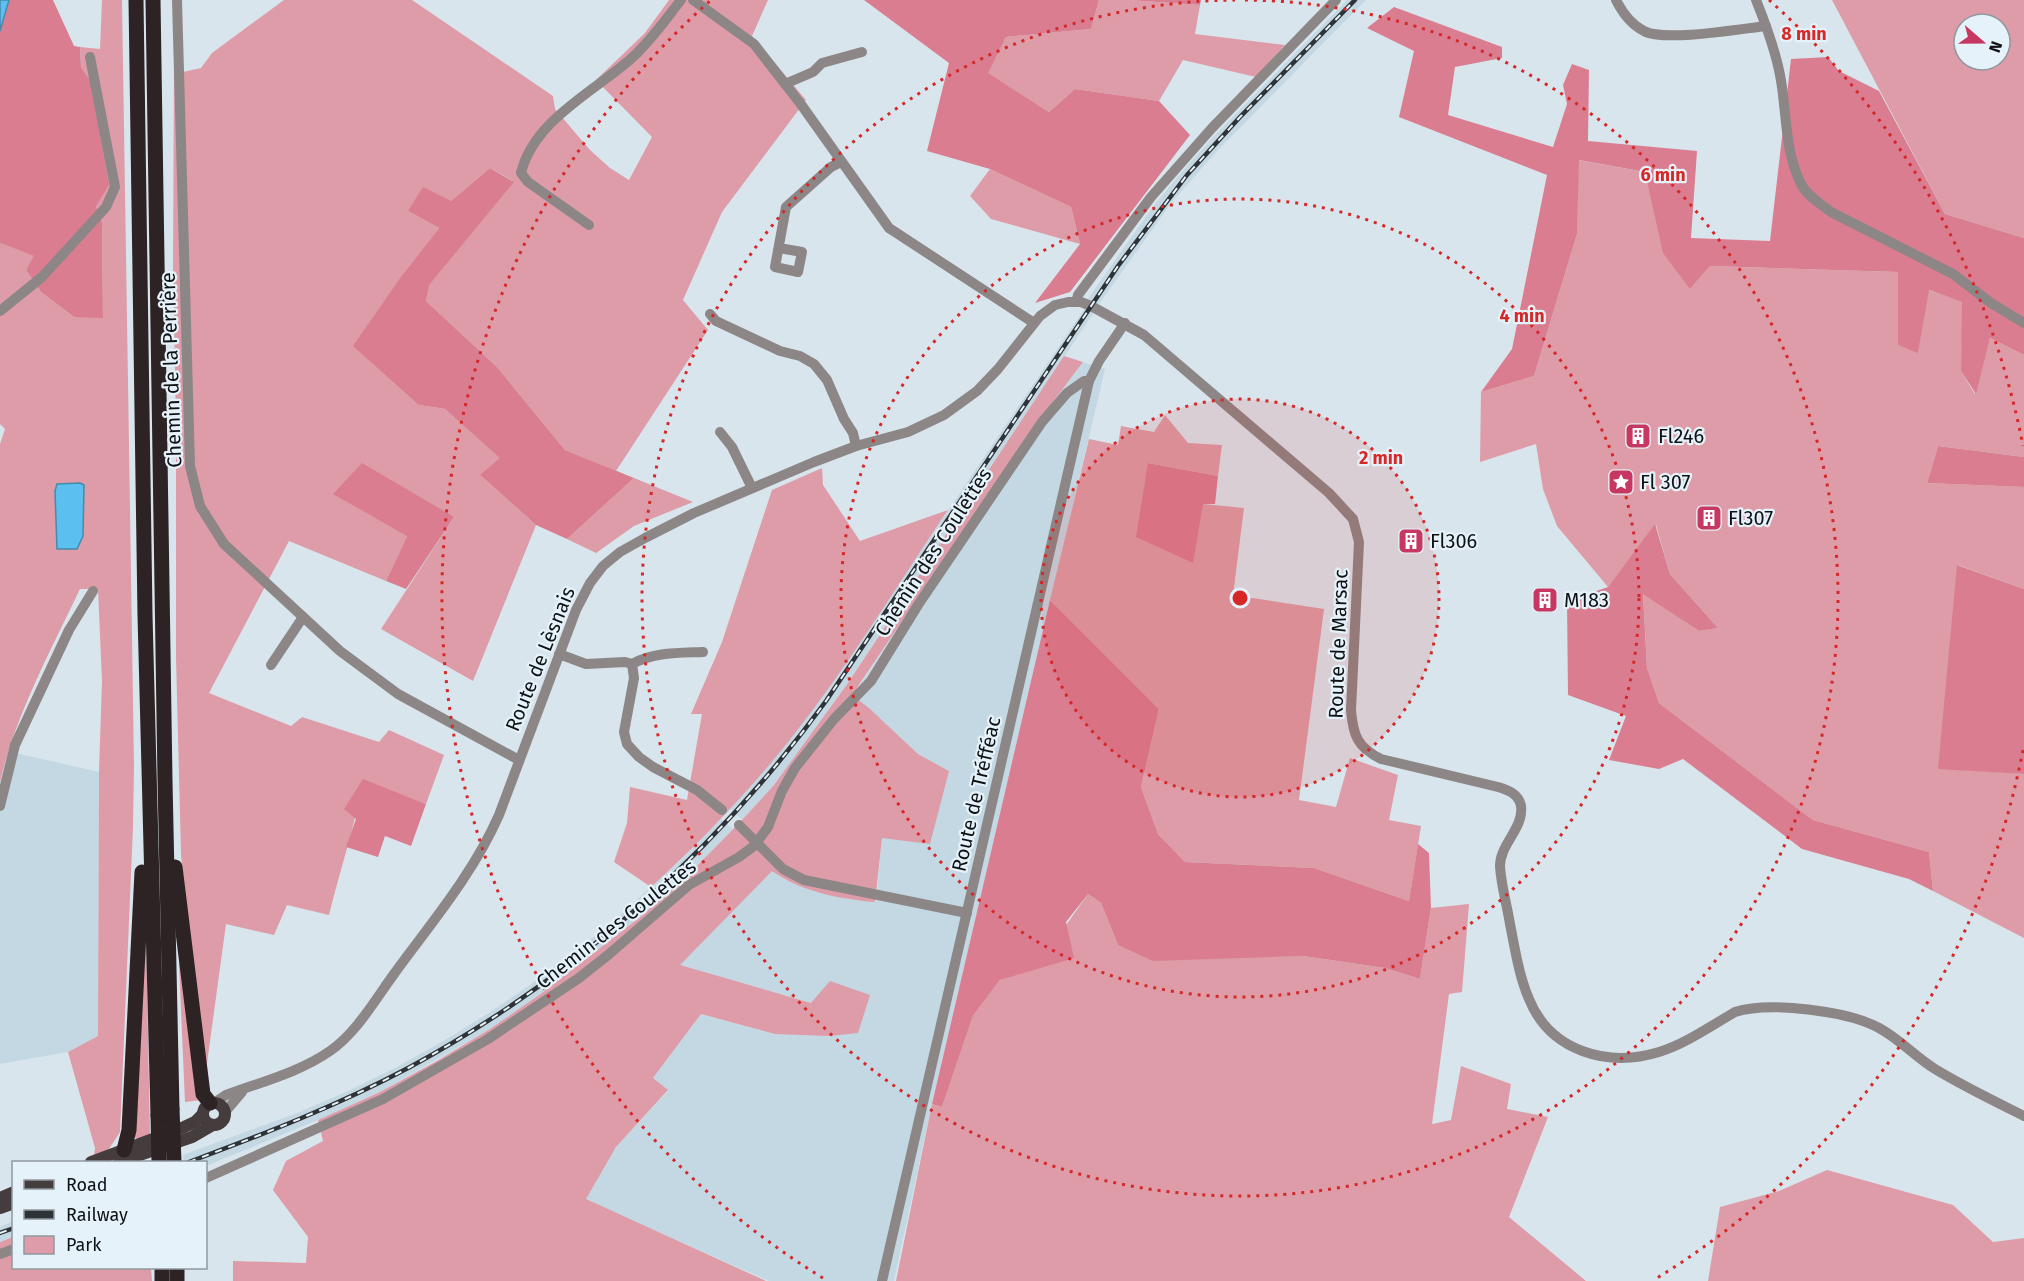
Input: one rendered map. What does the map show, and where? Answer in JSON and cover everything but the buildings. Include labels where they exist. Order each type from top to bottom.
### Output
[{"type":"highway","points":[[136,0],[149,823],[159,1161]]},
{"type":"highway","points":[[153,0],[164,761],[174,1161]]},
{"type":"highway","points":[[164,761],[171,781],[176,869],[199,1066],[203,1094],[209,1107]]},
{"type":"highway","points":[[122,1156],[129,1130],[143,841],[149,823]]},
{"type":"main road","points":[[96,1161],[122,1156],[192,1137],[210,1125],[220,1124],[225,1112],[221,1106],[209,1107],[195,1122],[122,1156]]},
{"type":"main road","points":[[209,1107],[205,1122],[210,1125]]},
{"type":"street","name":"Chemin de la Perrière","points":[[177,0],[190,466],[200,506],[224,544],[362,669],[398,694],[519,760]]},
{"type":"street","points":[[589,225],[528,182],[521,172],[524,160],[546,126],[634,56],[649,41],[681,0]]},
{"type":"street","points":[[693,0],[754,44],[889,228],[1034,323]]},
{"type":"street","points":[[1319,0],[1327,9]]},
{"type":"street","points":[[1125,323],[1091,306],[1076,302],[1078,295],[1151,197],[1212,128],[1336,0]]},
{"type":"street","points":[[1616,0],[1633,24],[1646,33],[1669,36],[1766,26]]},
{"type":"street","points":[[1756,0],[1774,48],[1790,153],[1801,185],[1831,212],[1953,274],[1991,303],[2024,323]]},
{"type":"street","points":[[785,84],[813,72],[822,63],[862,52]]},
{"type":"street","points":[[0,311],[42,277],[106,207],[115,188],[90,57]]},
{"type":"street","points":[[779,248],[786,207],[831,167],[841,162]]},
{"type":"street","name":"Route de Lèsnais","points":[[209,1107],[218,1098],[312,1063],[332,1049],[358,1023],[444,909],[487,842],[576,610],[590,583],[603,566],[620,552],[694,513],[814,462],[856,446],[908,432],[944,415],[977,391],[1046,311],[1055,305],[1076,302]]},
{"type":"street","points":[[710,314],[716,321],[814,364],[827,380],[844,419],[853,433],[856,446]]},
{"type":"street","name":"Route de Tréfféac","points":[[882,1281],[1089,381],[1099,360],[1125,323]]},
{"type":"street","name":"Route de Marsac","points":[[1125,323],[1160,348],[1339,501],[1353,519],[1359,542],[1351,710],[1355,734],[1360,744],[1369,753],[1381,759],[1498,786],[1510,791],[1518,798],[1521,807],[1519,819],[1503,852],[1500,870],[1523,985],[1539,1020],[1559,1040],[1579,1052],[1618,1058],[1643,1056],[1660,1052],[1735,1012],[1747,1008],[1776,1007],[1839,1015],[1878,1027],[1933,1068],[2024,1116]]},
{"type":"street","name":"Chemin des Coulettes","points":[[207,1178],[383,1099],[488,1039],[550,999],[594,966],[689,885],[739,858],[757,843],[768,827],[795,768],[834,719],[871,681],[923,597],[1042,422],[1067,393],[1084,381],[1089,381]]},
{"type":"street","points":[[720,432],[732,447],[752,488]]},
{"type":"street","points":[[0,806],[15,745],[69,630],[93,591]]},
{"type":"street","points":[[272,666],[303,617]]},
{"type":"street","points":[[559,654],[586,664],[625,662],[633,664],[642,658],[673,653],[703,652]]},
{"type":"street","points":[[633,664],[634,678],[624,732],[627,744],[646,762],[697,790],[722,810]]},
{"type":"street","points":[[739,825],[783,869],[804,880],[967,914]]},
{"type":"street","name":"Route de Lèsnais","points":[[225,1112],[238,1095],[253,1085]]},
{"type":"shaded area","points":[[9,0],[53,0],[74,46],[80,47],[81,67],[90,80],[109,185],[96,206],[102,222],[103,318],[74,317],[41,292],[26,270],[34,256],[0,243],[0,31]]},
{"type":"shaded area","points":[[864,0],[1099,0],[1091,29],[1006,37],[988,73],[1049,112],[1075,89],[1159,101],[1190,135],[1070,292],[1035,303],[1080,244],[1071,207],[990,169],[927,151],[949,63]]},
{"type":"shaded area","points":[[1129,0],[1201,0],[1200,5]]},
{"type":"shaded area","points":[[1347,0],[1366,0],[1219,149],[1172,202],[1099,304],[1087,300],[1154,205],[1186,167]]},
{"type":"shaded area","points":[[1394,7],[1502,47],[1502,58],[1455,67],[1448,115],[1553,147],[1567,104],[1563,85],[1572,64],[1589,70],[1588,141],[1697,151],[1691,238],[1770,241],[1791,59],[1828,57],[1839,71],[1879,91],[1945,214],[2024,238],[2024,355],[1990,338],[1976,394],[1961,371],[1962,302],[1929,290],[1918,353],[1898,345],[1898,272],[1710,266],[1690,289],[1663,253],[1645,172],[1579,160],[1577,234],[1534,376],[1481,392],[1512,349],[1547,175],[1399,117],[1414,51],[1367,28]]},
{"type":"shaded area","points":[[490,168],[514,182],[429,285],[426,301],[497,367],[565,450],[634,478],[567,539],[536,525],[480,475],[500,458],[445,409],[419,405],[353,346],[403,274],[439,228],[408,211],[423,187],[451,201]]},
{"type":"shaded area","points":[[1085,308],[1094,312],[848,683],[774,785],[742,820],[730,809],[790,740],[828,688]]},
{"type":"shaded area","points":[[1083,362],[1105,369],[932,1104],[894,1281],[769,1281],[585,1200],[616,1147],[668,1091],[653,1078],[701,1014],[775,1034],[812,1003],[679,965],[772,870],[786,880],[876,902],[882,838],[949,771],[918,754],[869,708],[852,696],[1034,427]]},
{"type":"shaded area","points":[[1938,446],[2024,457],[2024,487],[1927,483]]},
{"type":"shaded area","points":[[362,463],[454,517],[406,589],[386,581],[407,536],[333,494]]},
{"type":"shaded area","points":[[1148,463],[1218,476],[1215,504],[1203,504],[1193,563],[1136,537]]},
{"type":"shaded area","points":[[1655,524],[1670,574],[1718,628],[1699,631],[1643,594],[1647,668],[1659,703],[1813,820],[1929,852],[1933,891],[1909,879],[1802,849],[1683,759],[1659,769],[1609,760],[1626,716],[1568,695],[1567,601],[1608,587]]},
{"type":"shaded area","points":[[1957,565],[2024,589],[2024,774],[1938,769]]},
{"type":"shaded area","points":[[1050,600],[1159,709],[1141,787],[1158,834],[1185,862],[1314,868],[1409,901],[1418,844],[1429,853],[1431,908],[1420,979],[1385,968],[1303,956],[1153,961],[1118,945],[1101,903],[1088,894],[1066,922],[1074,958],[1000,980],[973,1016],[942,1107],[932,1104]]},
{"type":"shaded area","points":[[7,751],[99,772],[98,1036],[68,1052],[0,1064],[0,782]]},
{"type":"shaded area","points":[[363,779],[426,804],[411,846],[385,836],[378,857],[346,847],[356,819],[344,809]]},
{"type":"shaded area","points":[[721,819],[733,829],[692,871],[644,914],[542,993],[490,1029],[378,1093],[318,1120],[207,1166],[207,1161],[184,1161],[183,1155],[297,1113],[348,1091],[450,1037],[527,987],[604,929],[682,859]]},
{"type":"shaded area","points":[[12,1221],[12,1237],[0,1242],[0,1227]]},
{"type":"green space","points":[[102,0],[122,0],[134,765],[120,1132],[109,1149],[94,1157],[95,1148],[68,1052],[98,1036],[99,772],[102,681],[98,589],[80,589],[24,708],[0,782],[0,444],[5,429],[0,424],[0,243],[35,256],[26,270],[41,292],[74,317],[103,317],[102,222],[96,206],[90,80],[81,67],[80,47],[100,49]]},
{"type":"green space","points":[[284,0],[412,0],[553,96],[555,109],[590,150],[610,168],[629,180],[652,137],[596,80],[645,33],[669,0],[768,0],[752,36],[806,100],[722,212],[683,300],[708,330],[616,471],[565,450],[497,367],[426,301],[428,285],[513,181],[490,168],[451,201],[408,211],[439,228],[403,274],[419,405],[445,409],[501,458],[481,476],[536,525],[473,681],[381,629],[454,517],[407,536],[386,581],[289,541],[209,693],[291,726],[302,717],[379,742],[389,730],[444,755],[426,804],[363,780],[329,915],[287,905],[274,935],[226,924],[202,1100],[185,1102],[179,965],[186,910],[181,854],[176,658],[174,74],[201,68],[212,53]]},
{"type":"green space","points":[[1099,0],[1200,5],[1195,34],[1285,45],[1256,77],[1183,60],[1159,101],[1075,89],[1049,112],[987,73],[1006,37],[1091,29]]},
{"type":"green space","points":[[1832,0],[2024,0],[2024,238],[1945,214]]},
{"type":"green space","points":[[1578,160],[1650,173],[1690,289],[1710,266],[1898,272],[1898,345],[1918,352],[1928,290],[1963,302],[1961,371],[1975,394],[1990,338],[2024,355],[2024,457],[1938,446],[1927,483],[2024,487],[2024,589],[1958,565],[1939,768],[2024,774],[2024,938],[1933,891],[1929,852],[1813,820],[1659,703],[1647,668],[1643,593],[1699,631],[1718,628],[1670,574],[1656,525],[1608,587],[1557,526],[1543,489],[1536,444],[1480,462],[1481,392],[1534,376],[1577,234]]},
{"type":"green space","points":[[990,169],[1071,207],[1080,244],[991,219],[970,196]]},
{"type":"green space","points":[[1064,356],[1083,362],[1034,427],[852,695],[918,754],[949,771],[930,844],[882,838],[875,902],[822,893],[796,884],[772,871],[680,965],[811,1003],[830,981],[870,995],[858,1033],[829,1036],[775,1034],[701,1014],[653,1078],[668,1090],[616,1147],[586,1199],[766,1281],[233,1281],[233,1261],[306,1263],[308,1237],[273,1190],[286,1161],[323,1141],[318,1120],[378,1093],[435,1062],[490,1029],[542,993],[644,914],[692,871],[774,785],[848,683]]},
{"type":"green space","points":[[1165,415],[1188,443],[1222,445],[1218,476],[1148,463],[1203,504],[1244,508],[1233,595],[1324,609],[1299,800],[1336,807],[1350,758],[1398,775],[1389,820],[1421,826],[1409,901],[1314,868],[1185,862],[1158,834],[1141,787],[1159,709],[1050,600],[1089,439],[1118,445],[1121,426],[1154,432]]},
{"type":"green space","points":[[822,468],[823,485],[860,541],[948,510],[851,656],[789,741],[723,817],[651,887],[614,862],[627,823],[630,787],[687,800],[702,714],[691,714],[722,642],[772,490]]},
{"type":"green space","points":[[634,478],[693,502],[634,526],[596,553],[567,539]]},
{"type":"green space","points":[[1088,894],[1101,903],[1118,945],[1240,957],[1303,956],[1385,968],[1420,979],[1431,908],[1469,904],[1462,992],[1449,994],[1432,1124],[1451,1120],[1461,1066],[1511,1084],[1507,1109],[1548,1117],[1509,1217],[1586,1281],[896,1281],[932,1104],[942,1107],[973,1016],[1000,980],[1035,969]]},
{"type":"green space","points":[[146,933],[150,1137],[140,1140],[133,1137]]},
{"type":"green space","points":[[1827,1170],[1953,1205],[1993,1242],[2024,1238],[2024,1281],[1708,1281],[1720,1207],[1779,1191]]},
{"type":"green space","points":[[12,1237],[12,1269],[151,1269],[152,1281],[0,1281],[0,1242]]},
{"type":"water","points":[[0,0],[9,0],[0,31]]},
{"type":"water","points":[[80,483],[84,485],[83,536],[77,549],[57,549],[55,491],[57,484]]},
{"type":"railway","points":[[192,1161],[273,1130],[356,1094],[410,1067],[470,1032],[529,994],[585,952],[689,860],[738,809],[826,701],[1118,266],[1187,175],[1240,117],[1355,0]]},
{"type":"railway","points":[[0,1233],[12,1229]]},
{"type":"place","name":"Fl246","points":[[1638,436]]},
{"type":"place","name":"Fl 307","points":[[1621,482]]},
{"type":"place","name":"Fl307","points":[[1709,518]]},
{"type":"place","name":"Fl306","points":[[1411,541]]},
{"type":"place","name":"M183","points":[[1545,600]]}]
